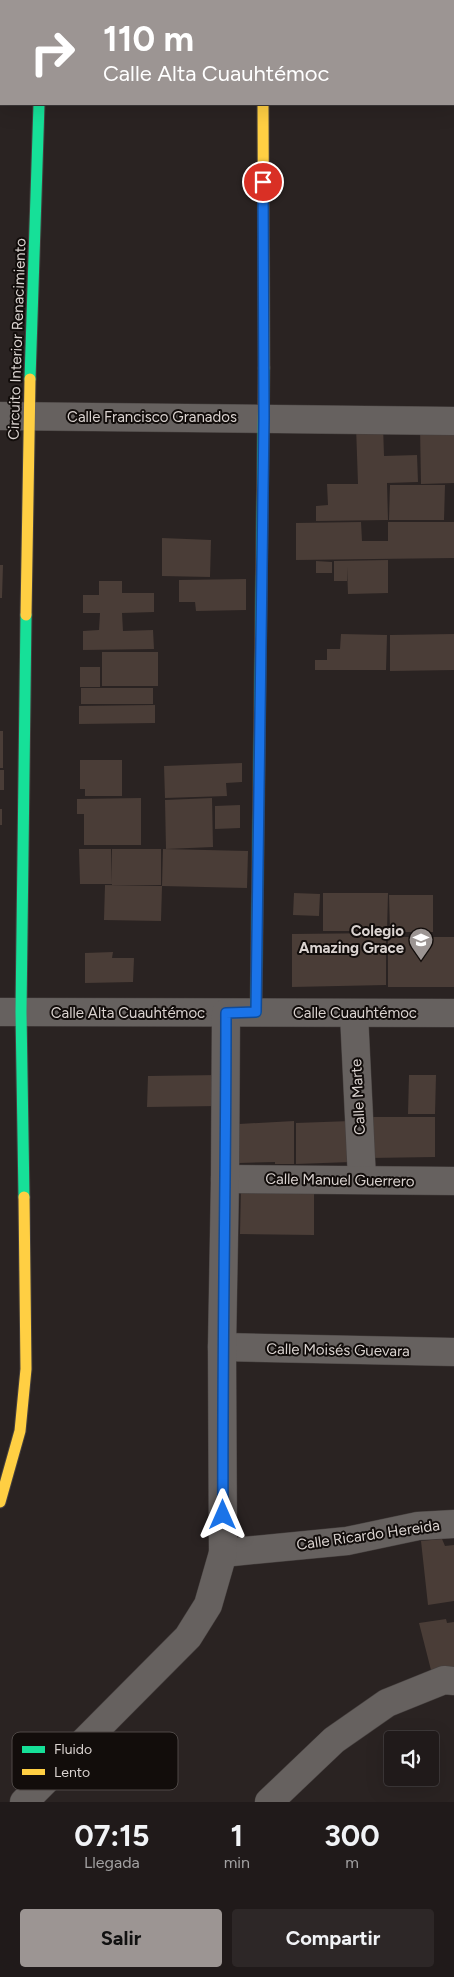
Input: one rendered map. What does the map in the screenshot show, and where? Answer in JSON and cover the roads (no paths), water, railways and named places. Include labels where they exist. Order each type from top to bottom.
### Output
[{"type":"main road","name":"Circuito Interior Renacimiento","points":[[0,1502],[20,1431],[26,1369],[10,1012],[39,105]]},
{"type":"main road","points":[[256,1012],[264,418],[263,105]]},
{"type":"street","name":"Calle Francisco Granados","points":[[0,416],[454,421]]},
{"type":"street","name":"Calle Alta Cuauhtémoc","points":[[10,1012],[256,1012]]},
{"type":"street","name":"Calle Cuauhtémoc","points":[[256,1012],[354,1014],[454,1013]]},
{"type":"street","points":[[94,1732],[188,1637],[208,1605],[223,1552],[222,1347],[226,1013]]},
{"type":"street","name":"Calle Marte","points":[[354,1014],[362,1179]]},
{"type":"street","name":"Calle Manuel Guerrero","points":[[225,1179],[454,1181]]},
{"type":"street","name":"Calle Moisés Guevara","points":[[222,1347],[454,1352]]},
{"type":"street","name":"Calle Ricardo Hereida","points":[[223,1552],[348,1541],[418,1526],[454,1524]]},
{"type":"street","points":[[269,1802],[334,1740],[387,1703],[444,1680],[454,1680]]},
{"type":"street","points":[[24,1802],[36,1790]]},
{"type":"place","name":"Colegio Amazing Grace","points":[[421,961]]}]
